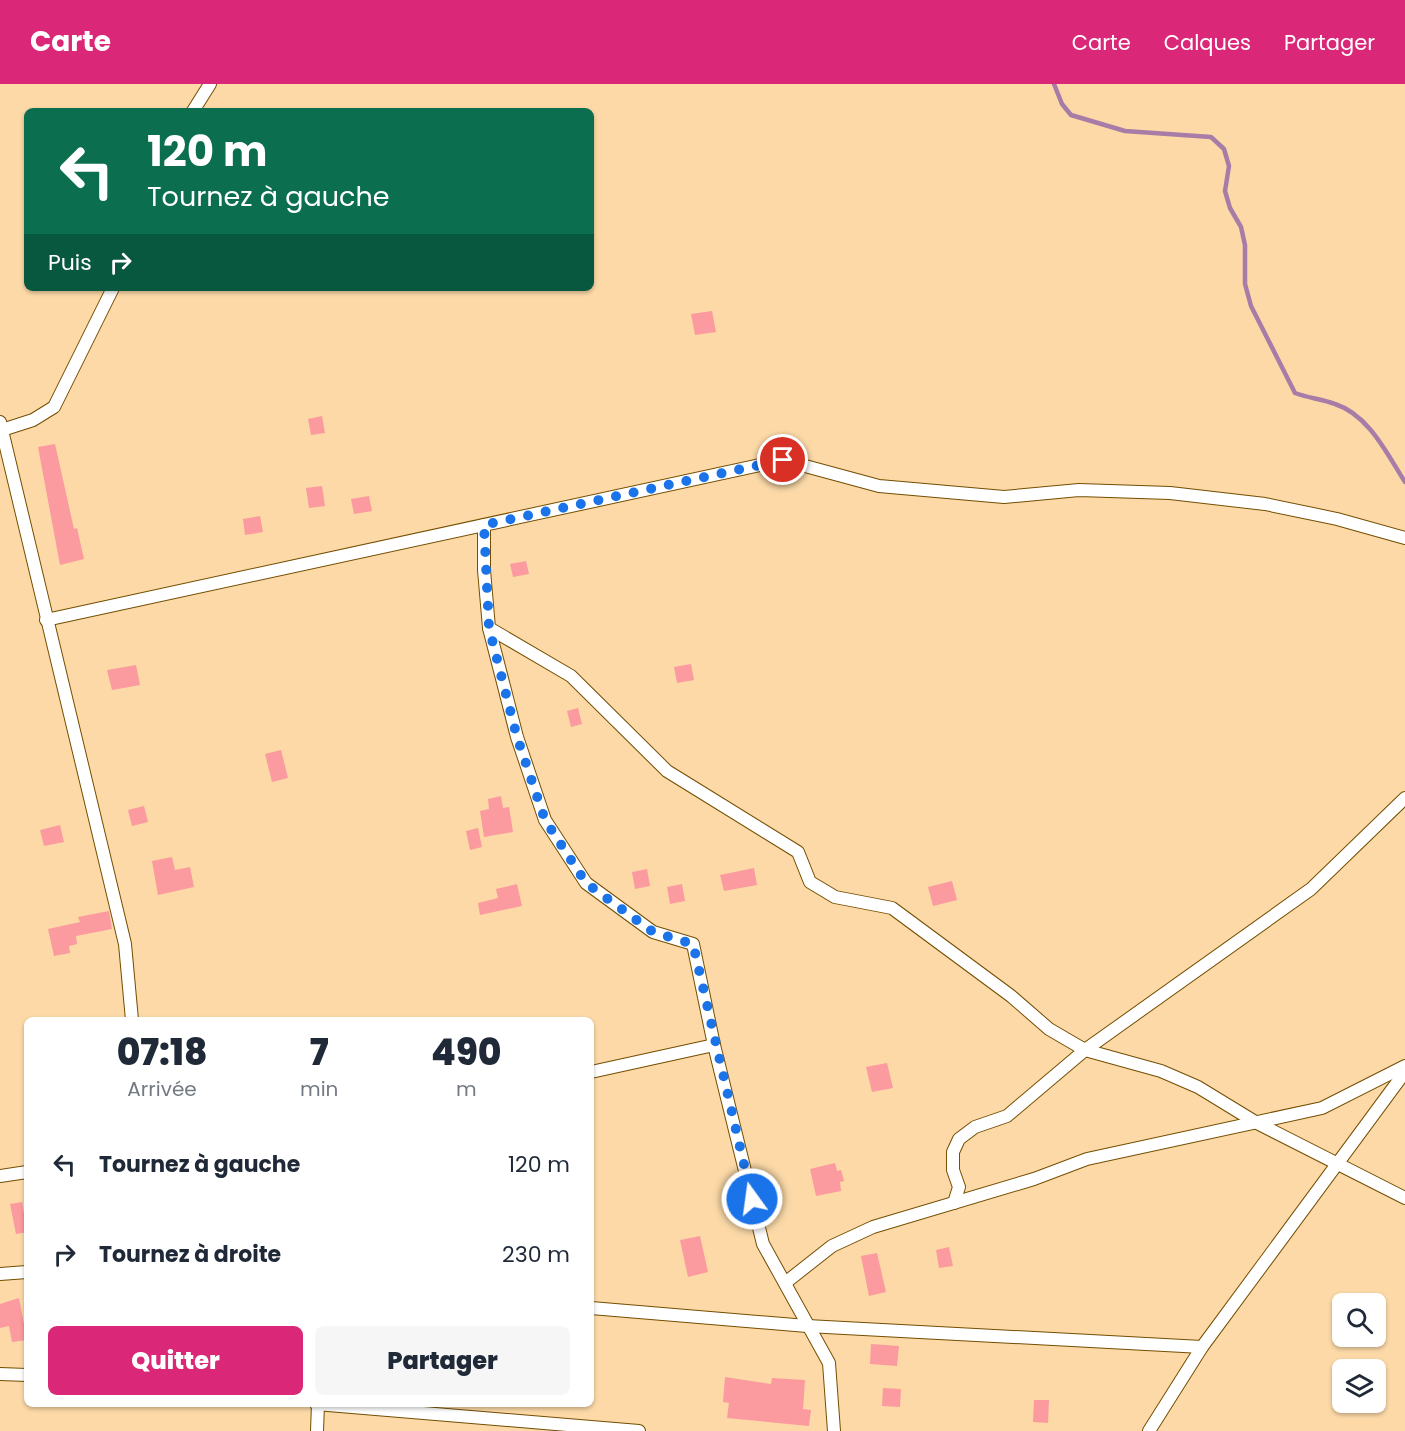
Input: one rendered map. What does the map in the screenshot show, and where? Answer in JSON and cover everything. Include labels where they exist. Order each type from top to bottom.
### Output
[{"type":"street","points":[[195,108],[210,84]]},
{"type":"street","points":[[112,291],[54,407],[33,420],[1,426],[125,944],[132,1017]]},
{"type":"street","points":[[46,620],[783,460],[879,486],[1004,497],[1090,490],[1170,493],[1265,504],[1337,519],[1405,538]]},
{"type":"street","points":[[484,525],[489,628],[517,737],[545,820],[586,883],[653,932],[693,944],[714,1045],[763,1244],[829,1363],[834,1431]]},
{"type":"street","points":[[489,628],[571,676],[667,771],[798,852],[810,882],[835,897],[892,908],[1011,996],[1049,1029],[1085,1050],[1161,1071],[1198,1087],[1257,1123],[1405,1198]]},
{"type":"street","points":[[954,1203],[959,1187],[953,1170],[953,1152],[959,1139],[975,1127],[1007,1116],[1085,1050],[1311,889],[1405,798]]},
{"type":"street","points":[[594,1071],[714,1045]]},
{"type":"street","points":[[785,1283],[832,1246],[873,1227],[1034,1179],[1087,1159],[1322,1108],[1405,1066]]},
{"type":"street","points":[[1149,1431],[1202,1347],[1405,1072]]},
{"type":"street","points":[[0,1176],[24,1172]]},
{"type":"street","points":[[0,1274],[24,1272]]},
{"type":"street","points":[[594,1308],[807,1326],[1202,1347]]},
{"type":"street","points":[[0,1374],[24,1375]]},
{"type":"street","points":[[317,1407],[317,1431]]},
{"type":"street","points":[[348,1407],[567,1428],[639,1431]]},
{"type":"building","points":[[712,311],[716,332],[695,335],[691,314]]},
{"type":"building","points":[[322,416],[325,433],[311,435],[308,419]]},
{"type":"building","points":[[55,444],[74,529],[77,528],[84,559],[60,565],[38,447]]},
{"type":"building","points":[[322,486],[325,506],[309,508],[306,488]]},
{"type":"building","points":[[369,496],[372,511],[354,514],[351,499]]},
{"type":"building","points":[[260,516],[263,532],[245,535],[243,519]]},
{"type":"building","points":[[526,561],[529,574],[513,577],[510,564]]},
{"type":"building","points":[[691,664],[694,680],[677,683],[674,667]]},
{"type":"building","points":[[136,665],[140,685],[112,690],[107,670]]},
{"type":"building","points":[[578,708],[582,724],[571,727],[567,711]]},
{"type":"building","points":[[281,750],[288,778],[272,782],[265,754]]},
{"type":"building","points":[[501,796],[503,808],[509,807],[513,832],[484,837],[480,811],[489,809],[488,799]]},
{"type":"building","points":[[144,806],[148,822],[132,826],[128,810]]},
{"type":"building","points":[[60,825],[64,842],[44,846],[40,830]]},
{"type":"building","points":[[478,828],[482,847],[470,850],[466,831]]},
{"type":"building","points":[[172,857],[175,870],[190,867],[194,887],[158,895],[152,861]]},
{"type":"building","points":[[754,868],[757,885],[724,891],[720,875]]},
{"type":"building","points":[[647,869],[650,886],[635,889],[632,872]]},
{"type":"building","points":[[952,881],[957,900],[933,906],[928,887]]},
{"type":"building","points":[[517,884],[522,906],[480,915],[478,903],[498,898],[496,889]]},
{"type":"building","points":[[682,884],[685,901],[670,904],[667,887]]},
{"type":"building","points":[[109,911],[112,929],[76,936],[77,944],[69,946],[70,953],[54,956],[48,929],[80,922],[78,917]]},
{"type":"building","points":[[887,1063],[893,1088],[872,1092],[866,1067]]},
{"type":"building","points":[[835,1163],[837,1171],[841,1170],[844,1181],[840,1182],[841,1191],[816,1196],[810,1169]]},
{"type":"building","points":[[22,1202],[24,1233],[16,1234],[10,1204]]},
{"type":"building","points":[[700,1236],[708,1272],[688,1277],[680,1240]]},
{"type":"building","points":[[949,1247],[953,1266],[939,1268],[936,1250]]},
{"type":"building","points":[[877,1253],[886,1292],[869,1296],[861,1256]]},
{"type":"building","points":[[19,1298],[24,1324],[24,1340],[12,1342],[9,1326],[0,1328],[0,1304]]},
{"type":"building","points":[[871,1344],[899,1346],[897,1366],[870,1364]]},
{"type":"building","points":[[725,1377],[771,1384],[772,1378],[805,1380],[803,1409],[811,1410],[809,1426],[727,1418],[729,1403],[723,1402]]},
{"type":"building","points":[[883,1388],[901,1389],[900,1407],[882,1406]]},
{"type":"building","points":[[1034,1400],[1049,1400],[1048,1423],[1033,1422]]},
{"type":"waterway","points":[[1054,84],[1062,104],[1071,115],[1125,131],[1211,137],[1224,149],[1229,166],[1225,191],[1230,208],[1241,227],[1245,245],[1245,284],[1251,306],[1295,393],[1335,404],[1358,417],[1384,448],[1405,482]]},
{"type":"route","points":[[752,1199],[714,1045],[693,944],[653,932],[586,883],[545,820],[517,737],[489,628],[484,570],[484,525],[783,460]]}]
